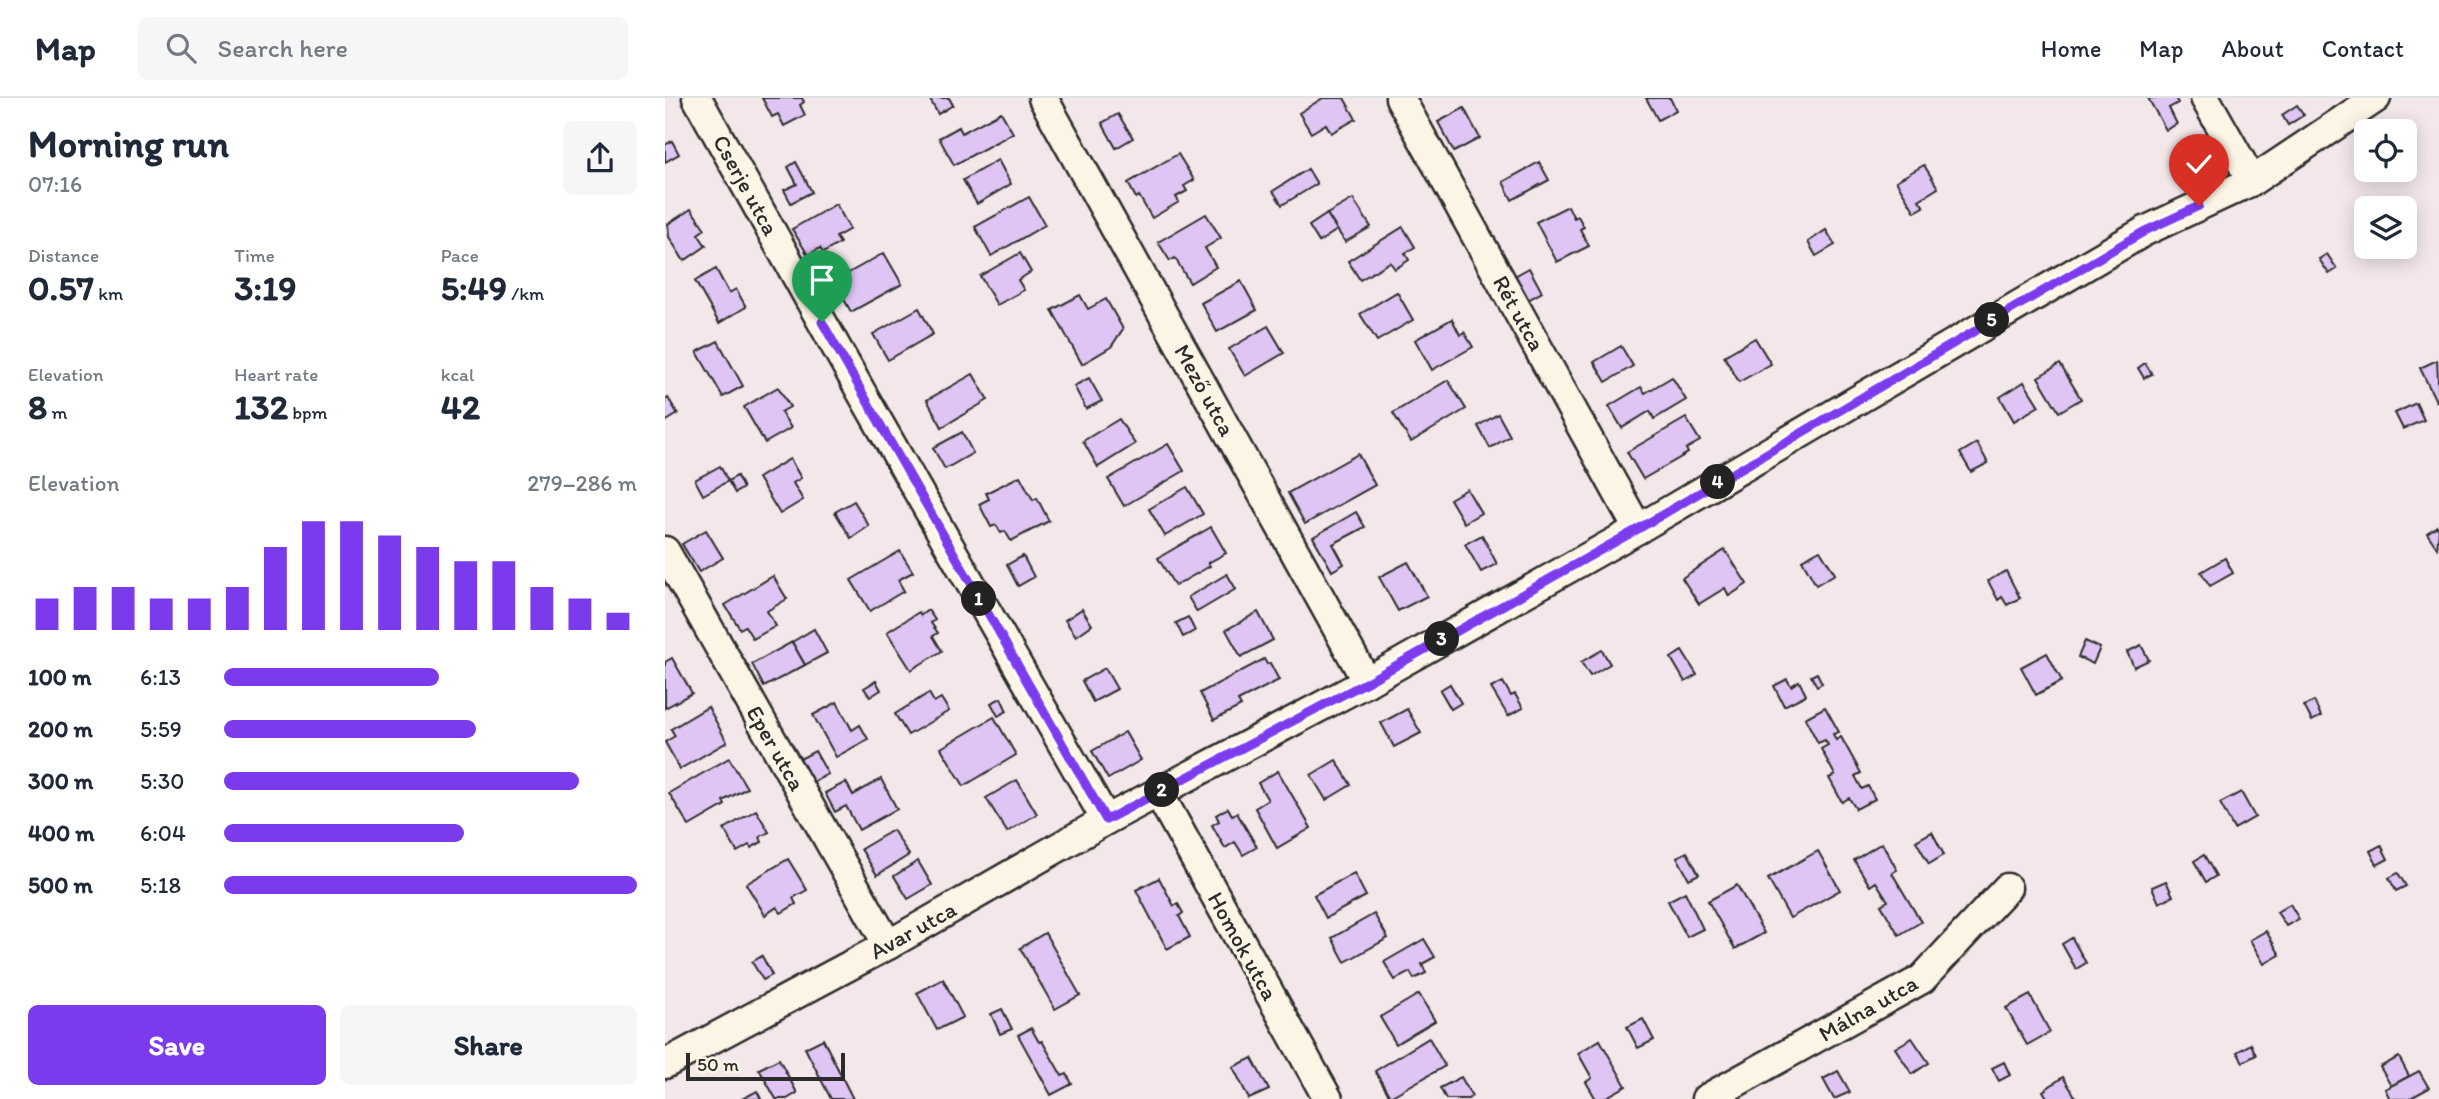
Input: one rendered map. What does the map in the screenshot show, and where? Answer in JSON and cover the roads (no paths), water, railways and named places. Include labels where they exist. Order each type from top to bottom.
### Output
[{"type":"street","name":"Cserje utca","points":[[697,98],[1106,820]]},
{"type":"street","name":"Mező utca","points":[[1043,98],[1367,682]]},
{"type":"street","points":[[2205,98],[2252,181]]},
{"type":"street","name":"Avar utca","points":[[665,1063],[888,945],[1106,820],[1367,682],[1638,529],[2145,231],[2252,181],[2376,98]]},
{"type":"street","name":"Rét utca","points":[[1410,101],[1638,529]]},
{"type":"street","name":"Eper utca","points":[[665,551],[888,945]]},
{"type":"street","name":"Homok utca","points":[[1158,792],[1328,1099]]},
{"type":"street","name":"Málna utca","points":[[1706,1099],[1922,979],[2007,888]]}]
